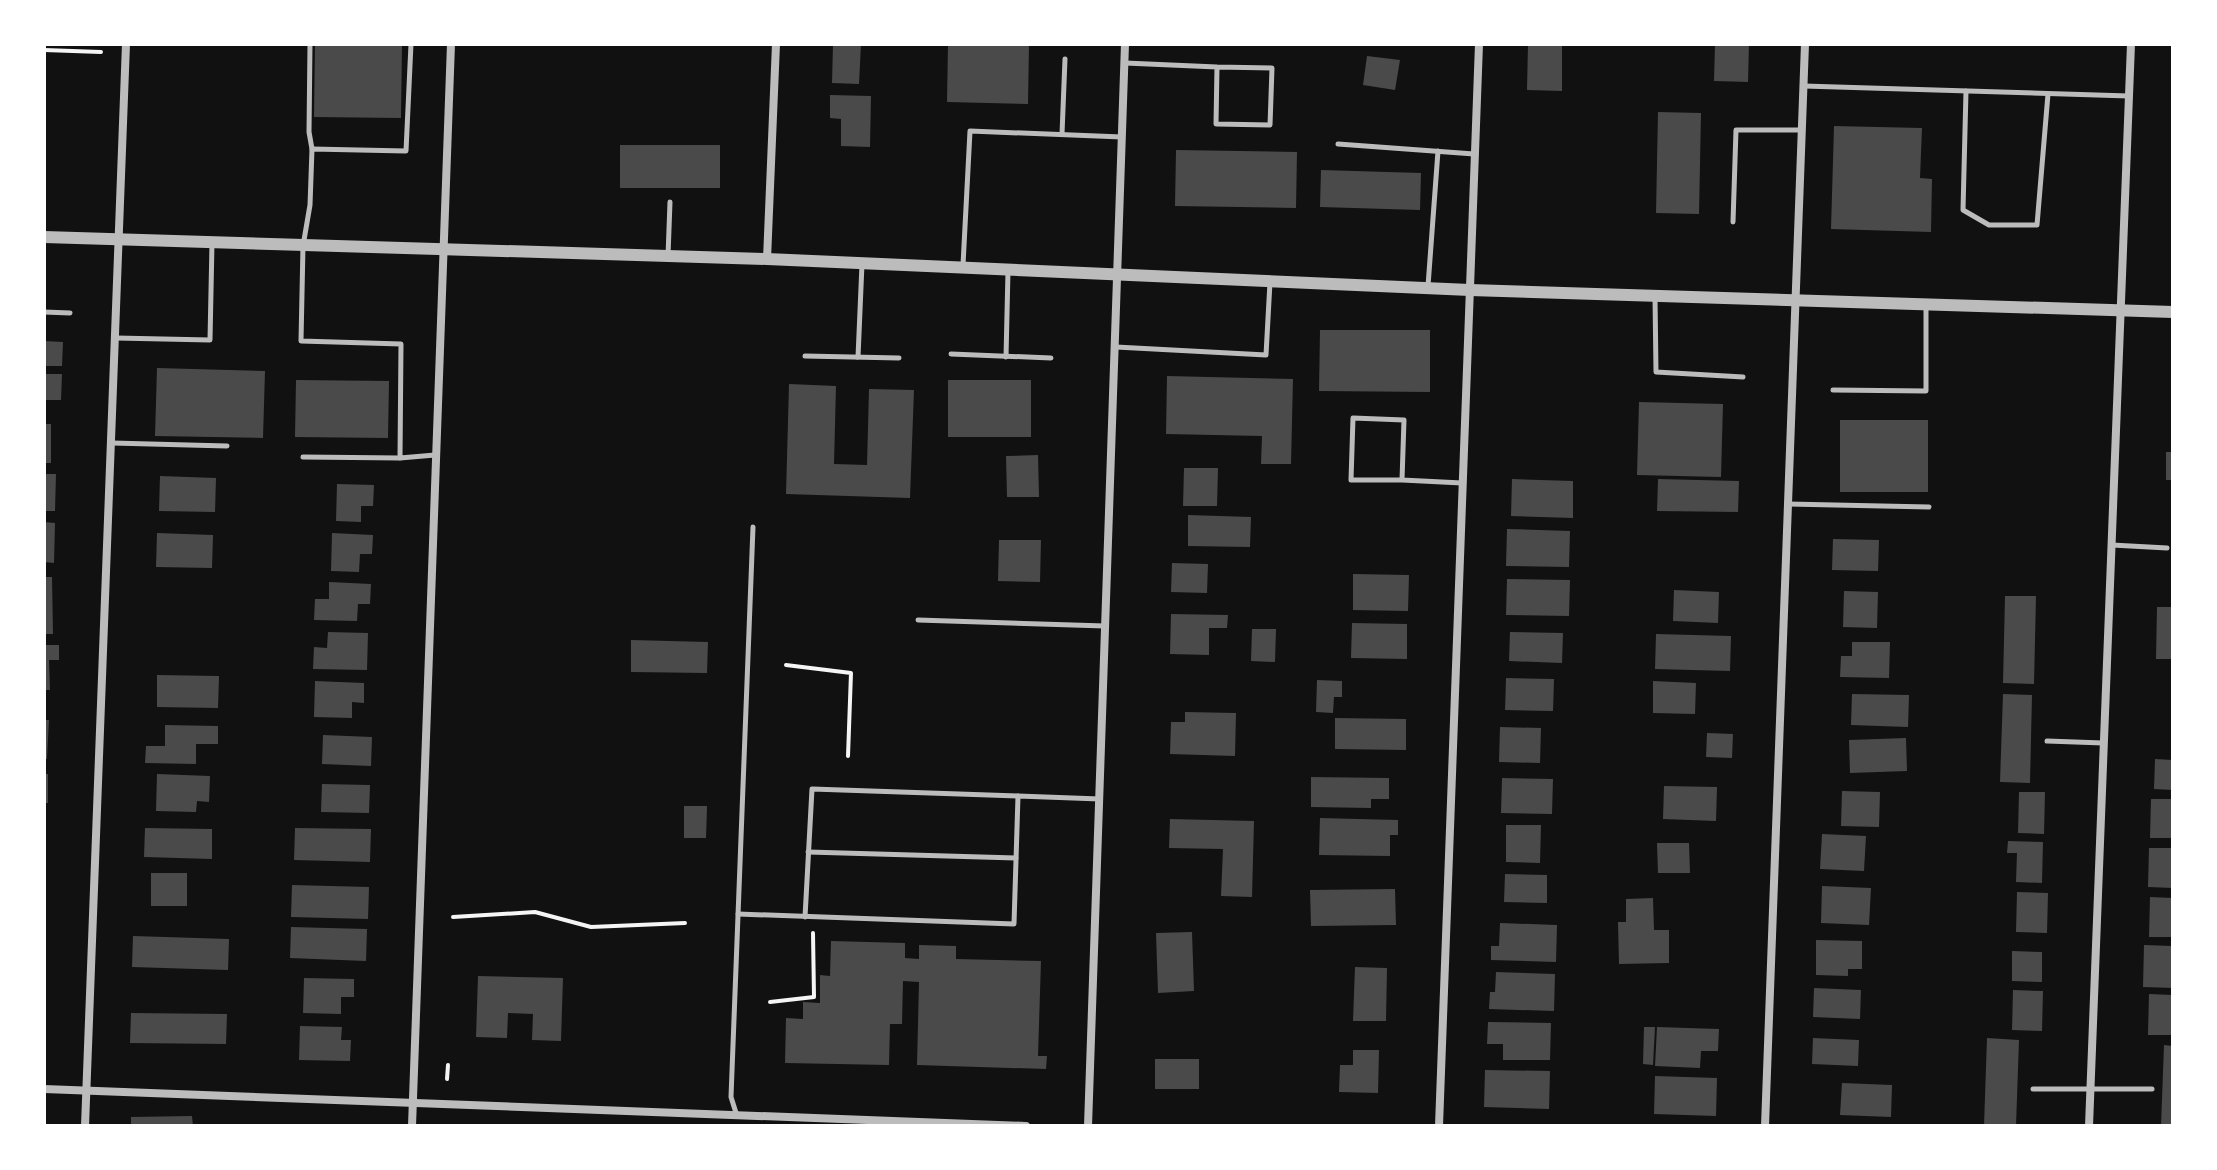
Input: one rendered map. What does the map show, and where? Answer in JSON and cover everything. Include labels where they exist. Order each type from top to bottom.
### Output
[{"type":"street","points":[[85,1126],[126,44]]},
{"type":"street","points":[[412,1126],[451,44]]},
{"type":"street","points":[[767,259],[776,44]]},
{"type":"street","points":[[1088,1126],[1125,44]]},
{"type":"street","points":[[1439,1126],[1479,44]]},
{"type":"street","points":[[1765,1126],[1805,44]]},
{"type":"street","points":[[2089,1126],[2131,44]]},
{"type":"street","points":[[44,237],[767,259],[1470,290],[2173,312]]},
{"type":"street","points":[[44,1089],[1026,1126]]},
{"type":"street","points":[[737,1116],[737,1126]]},
{"type":"lane","points":[[310,44],[309,132],[312,149],[310,205],[303,246],[301,341],[401,344],[400,458]]},
{"type":"lane","points":[[312,149],[406,151],[411,44]]},
{"type":"lane","points":[[1062,134],[1065,59]]},
{"type":"lane","points":[[1125,63],[1272,68],[1270,125],[1216,124],[1217,67]]},
{"type":"lane","points":[[1804,86],[2129,96]]},
{"type":"lane","points":[[1966,91],[1963,210],[1989,225],[2037,225],[2048,94]]},
{"type":"lane","points":[[1733,222],[1736,130],[1802,129]]},
{"type":"lane","points":[[963,268],[970,131],[1123,137]]},
{"type":"lane","points":[[1338,144],[1475,154]]},
{"type":"lane","points":[[1428,288],[1438,151]]},
{"type":"lane","points":[[668,257],[670,202]]},
{"type":"lane","points":[[116,338],[210,340],[212,243]]},
{"type":"lane","points":[[858,357],[862,263]]},
{"type":"lane","points":[[1006,357],[1008,270]]},
{"type":"lane","points":[[1116,347],[1266,355],[1270,282]]},
{"type":"lane","points":[[1655,296],[1656,372],[1743,377]]},
{"type":"lane","points":[[1833,390],[1926,391],[1926,304]]},
{"type":"lane","points":[[44,312],[70,313]]},
{"type":"lane","points":[[951,354],[1051,358]]},
{"type":"lane","points":[[805,356],[899,358]]},
{"type":"lane","points":[[1402,480],[1404,420],[1353,418],[1351,480],[1463,483]]},
{"type":"lane","points":[[112,443],[227,446]]},
{"type":"lane","points":[[303,457],[400,458],[436,455]]},
{"type":"lane","points":[[1788,504],[1929,507]]},
{"type":"lane","points":[[737,1116],[731,1097],[753,527]]},
{"type":"lane","points":[[2112,545],[2167,548]]},
{"type":"lane","points":[[918,620],[1106,626]]},
{"type":"lane","points":[[2047,741],[2104,743]]},
{"type":"lane","points":[[805,917],[812,789],[1100,799]]},
{"type":"lane","points":[[738,914],[1014,924],[1018,796]]},
{"type":"lane","points":[[808,852],[1016,858]]},
{"type":"lane","points":[[2033,1089],[2152,1089]]},
{"type":"path","points":[[44,50],[101,52]]},
{"type":"path","points":[[786,665],[851,673],[848,756]]},
{"type":"path","points":[[453,917],[535,912],[591,927],[685,923]]},
{"type":"path","points":[[770,1002],[814,997],[813,933]]},
{"type":"path","points":[[447,1079],[448,1065]]},
{"type":"building","points":[[315,44],[402,44],[401,118],[314,117]]},
{"type":"building","points":[[833,44],[861,44],[859,84],[832,83]]},
{"type":"building","points":[[948,44],[1029,44],[1028,104],[947,102]]},
{"type":"building","points":[[1528,44],[1562,44],[1562,91],[1527,90]]},
{"type":"building","points":[[1715,44],[1749,44],[1748,82],[1714,81]]},
{"type":"building","points":[[1367,56],[1400,60],[1395,90],[1363,85]]},
{"type":"building","points":[[830,95],[871,96],[870,147],[841,146],[841,119],[830,118]]},
{"type":"building","points":[[1658,112],[1701,113],[1699,214],[1656,213]]},
{"type":"building","points":[[1834,126],[1922,128],[1920,178],[1932,179],[1931,232],[1831,229]]},
{"type":"building","points":[[620,145],[720,145],[720,188],[620,188]]},
{"type":"building","points":[[1176,150],[1297,152],[1296,208],[1175,206]]},
{"type":"building","points":[[1321,170],[1421,173],[1420,210],[1320,207]]},
{"type":"building","points":[[1320,330],[1430,330],[1430,392],[1319,391]]},
{"type":"building","points":[[44,341],[63,342],[62,366],[44,366]]},
{"type":"building","points":[[157,368],[265,371],[263,438],[155,436]]},
{"type":"building","points":[[44,374],[62,374],[61,400],[44,400]]},
{"type":"building","points":[[1167,376],[1293,379],[1291,464],[1261,464],[1262,436],[1166,434]]},
{"type":"building","points":[[296,380],[389,381],[388,438],[295,437]]},
{"type":"building","points":[[948,380],[1031,380],[1031,437],[948,437]]},
{"type":"building","points":[[789,384],[836,386],[834,464],[867,465],[869,389],[914,390],[910,498],[786,494]]},
{"type":"building","points":[[1639,402],[1723,404],[1721,477],[1637,475]]},
{"type":"building","points":[[1840,420],[1928,420],[1928,492],[1840,492]]},
{"type":"building","points":[[44,424],[51,424],[51,463],[44,463]]},
{"type":"building","points":[[2166,452],[2173,452],[2173,480],[2166,480]]},
{"type":"building","points":[[1038,455],[1039,497],[1007,497],[1006,456]]},
{"type":"building","points":[[1184,468],[1218,468],[1217,506],[1183,506]]},
{"type":"building","points":[[44,474],[56,474],[55,511],[44,511]]},
{"type":"building","points":[[160,476],[216,478],[215,512],[159,511]]},
{"type":"building","points":[[1512,479],[1573,481],[1573,518],[1511,516]]},
{"type":"building","points":[[1658,479],[1739,481],[1738,512],[1657,511]]},
{"type":"building","points":[[337,484],[374,485],[373,506],[361,506],[361,522],[336,521]]},
{"type":"building","points":[[1188,515],[1251,517],[1250,547],[1188,546]]},
{"type":"building","points":[[44,522],[55,523],[54,563],[44,562]]},
{"type":"building","points":[[1507,529],[1570,531],[1569,567],[1506,566]]},
{"type":"building","points":[[157,533],[213,535],[212,568],[156,567]]},
{"type":"building","points":[[332,533],[373,535],[372,554],[360,554],[359,572],[331,571]]},
{"type":"building","points":[[1833,539],[1879,540],[1878,571],[1832,570]]},
{"type":"building","points":[[999,540],[1041,540],[1040,582],[998,581]]},
{"type":"building","points":[[1172,563],[1208,564],[1207,593],[1171,592]]},
{"type":"building","points":[[1353,574],[1409,575],[1408,611],[1353,610]]},
{"type":"building","points":[[44,577],[52,577],[53,634],[44,634]]},
{"type":"building","points":[[1507,579],[1570,580],[1569,616],[1506,615]]},
{"type":"building","points":[[329,582],[371,584],[370,604],[358,604],[357,621],[314,620],[315,599],[329,599]]},
{"type":"building","points":[[1674,590],[1719,592],[1718,623],[1673,621]]},
{"type":"building","points":[[1844,591],[1878,592],[1877,628],[1843,627]]},
{"type":"building","points":[[2005,596],[2036,596],[2034,684],[2003,683]]},
{"type":"building","points":[[2157,607],[2173,607],[2173,659],[2156,659]]},
{"type":"building","points":[[1171,614],[1228,615],[1227,628],[1209,628],[1209,655],[1170,654]]},
{"type":"building","points":[[1352,623],[1407,624],[1407,659],[1351,658]]},
{"type":"building","points":[[1252,629],[1276,629],[1275,662],[1251,661]]},
{"type":"building","points":[[328,632],[368,633],[367,670],[313,669],[314,647],[327,648]]},
{"type":"building","points":[[1510,632],[1563,633],[1562,663],[1509,661]]},
{"type":"building","points":[[1656,634],[1731,636],[1730,671],[1655,669]]},
{"type":"building","points":[[631,640],[708,642],[707,673],[631,672]]},
{"type":"building","points":[[1852,642],[1890,642],[1889,678],[1840,677],[1841,656],[1852,656]]},
{"type":"building","points":[[44,645],[59,645],[59,660],[49,660],[50,690],[44,690]]},
{"type":"building","points":[[157,675],[219,676],[218,708],[157,707]]},
{"type":"building","points":[[1506,678],[1554,679],[1553,711],[1505,710]]},
{"type":"building","points":[[1317,680],[1342,681],[1342,697],[1334,697],[1333,713],[1316,712]]},
{"type":"building","points":[[315,681],[364,683],[364,703],[352,702],[352,718],[314,717]]},
{"type":"building","points":[[1653,681],[1696,683],[1695,714],[1653,713]]},
{"type":"building","points":[[1852,694],[1909,695],[1908,727],[1851,725]]},
{"type":"building","points":[[2003,694],[2032,695],[2030,783],[2000,782]]},
{"type":"building","points":[[1185,712],[1236,713],[1235,756],[1170,754],[1171,722],[1185,722]]},
{"type":"building","points":[[1335,718],[1406,719],[1406,750],[1335,749]]},
{"type":"building","points":[[44,720],[49,720],[47,759],[44,759]]},
{"type":"building","points":[[165,725],[218,726],[218,744],[196,744],[196,764],[145,763],[146,746],[165,746]]},
{"type":"building","points":[[1500,727],[1541,728],[1540,763],[1499,762]]},
{"type":"building","points":[[1707,733],[1733,734],[1732,758],[1706,757]]},
{"type":"building","points":[[323,735],[372,737],[371,766],[322,764]]},
{"type":"building","points":[[1906,738],[1907,771],[1850,773],[1849,740]]},
{"type":"building","points":[[2155,759],[2173,760],[2173,790],[2154,789]]},
{"type":"building","points":[[44,774],[48,774],[48,803],[44,803]]},
{"type":"building","points":[[157,774],[210,776],[209,802],[197,801],[196,812],[156,811]]},
{"type":"building","points":[[1311,777],[1389,778],[1389,799],[1371,799],[1371,808],[1311,807]]},
{"type":"building","points":[[1502,778],[1553,779],[1552,814],[1501,813]]},
{"type":"building","points":[[322,784],[370,785],[369,813],[321,812]]},
{"type":"building","points":[[1664,786],[1717,787],[1716,821],[1663,819]]},
{"type":"building","points":[[1842,791],[1880,792],[1879,827],[1841,826]]},
{"type":"building","points":[[2019,792],[2045,792],[2044,834],[2018,833]]},
{"type":"building","points":[[2151,799],[2173,799],[2173,838],[2150,838]]},
{"type":"building","points":[[684,806],[707,806],[706,838],[684,838]]},
{"type":"building","points":[[1320,818],[1398,820],[1398,835],[1390,835],[1390,856],[1319,855]]},
{"type":"building","points":[[1170,819],[1254,821],[1252,897],[1221,896],[1223,849],[1169,848]]},
{"type":"building","points":[[1506,825],[1541,825],[1540,863],[1506,862]]},
{"type":"building","points":[[145,828],[212,829],[212,859],[144,857]]},
{"type":"building","points":[[295,828],[371,829],[370,862],[294,860]]},
{"type":"building","points":[[1822,834],[1866,836],[1864,871],[1820,869]]},
{"type":"building","points":[[2008,841],[2043,842],[2042,883],[2016,882],[2017,853],[2007,853]]},
{"type":"building","points":[[1657,843],[1689,843],[1690,873],[1658,873]]},
{"type":"building","points":[[2149,848],[2173,848],[2173,888],[2148,887]]},
{"type":"building","points":[[151,873],[187,873],[187,906],[151,906]]},
{"type":"building","points":[[1505,874],[1547,875],[1547,903],[1504,902]]},
{"type":"building","points":[[292,885],[369,887],[368,919],[291,917]]},
{"type":"building","points":[[1822,886],[1871,888],[1869,925],[1821,923]]},
{"type":"building","points":[[1395,889],[1396,925],[1311,926],[1310,890]]},
{"type":"building","points":[[2017,892],[2048,893],[2047,933],[2016,932]]},
{"type":"building","points":[[2150,897],[2173,898],[2173,937],[2149,937]]},
{"type":"building","points":[[1653,898],[1654,930],[1669,930],[1669,963],[1619,964],[1618,922],[1626,922],[1626,899]]},
{"type":"building","points":[[1500,923],[1557,925],[1556,962],[1491,960],[1491,946],[1499,946]]},
{"type":"building","points":[[291,927],[367,929],[366,961],[290,958]]},
{"type":"building","points":[[1192,932],[1194,991],[1158,993],[1156,933]]},
{"type":"building","points":[[133,936],[229,939],[228,970],[132,967]]},
{"type":"building","points":[[1816,940],[1862,941],[1862,969],[1848,969],[1848,976],[1816,975]]},
{"type":"building","points":[[831,941],[905,943],[905,958],[919,959],[919,945],[956,946],[956,959],[1041,961],[1038,1056],[1047,1056],[1046,1069],[917,1065],[919,982],[903,981],[902,1024],[890,1024],[889,1065],[785,1063],[786,1018],[803,1019],[803,1002],[820,1003],[820,975],[830,976]]},
{"type":"building","points":[[2144,945],[2173,946],[2173,988],[2143,987]]},
{"type":"building","points":[[2012,951],[2042,952],[2042,982],[2012,981]]},
{"type":"building","points":[[1355,967],[1387,968],[1386,1021],[1353,1021]]},
{"type":"building","points":[[1496,972],[1555,974],[1554,1011],[1489,1009],[1490,992],[1495,992]]},
{"type":"building","points":[[478,976],[563,978],[561,1041],[532,1040],[533,1014],[508,1013],[507,1038],[476,1037]]},
{"type":"building","points":[[304,978],[354,979],[354,997],[341,997],[341,1014],[303,1013]]},
{"type":"building","points":[[1814,988],[1861,990],[1860,1019],[1813,1017]]},
{"type":"building","points":[[2013,990],[2043,991],[2042,1031],[2012,1030]]},
{"type":"building","points":[[2149,994],[2173,995],[2173,1035],[2148,1035]]},
{"type":"building","points":[[131,1013],[227,1014],[226,1044],[130,1043]]},
{"type":"building","points":[[1488,1022],[1551,1023],[1550,1060],[1503,1060],[1503,1044],[1487,1044]]},
{"type":"building","points":[[300,1026],[342,1027],[341,1040],[351,1040],[350,1061],[299,1060]]},
{"type":"building","points":[[1644,1027],[1655,1027],[1653,1065],[1643,1064]]},
{"type":"building","points":[[1657,1027],[1719,1029],[1718,1051],[1701,1051],[1700,1068],[1655,1066]]},
{"type":"building","points":[[1813,1038],[1859,1040],[1858,1066],[1812,1064]]},
{"type":"building","points":[[1987,1038],[2019,1040],[2016,1126],[1984,1126]]},
{"type":"building","points":[[2164,1045],[2173,1046],[2173,1126],[2161,1126]]},
{"type":"building","points":[[1353,1050],[1379,1050],[1378,1093],[1339,1092],[1340,1065],[1353,1065]]},
{"type":"building","points":[[1155,1059],[1199,1059],[1199,1089],[1155,1089]]},
{"type":"building","points":[[1485,1070],[1550,1071],[1549,1109],[1484,1107]]},
{"type":"building","points":[[1655,1076],[1717,1078],[1716,1116],[1654,1114]]},
{"type":"building","points":[[1842,1083],[1892,1085],[1891,1117],[1840,1115]]},
{"type":"building","points":[[192,1116],[193,1126],[131,1126],[131,1117]]}]
